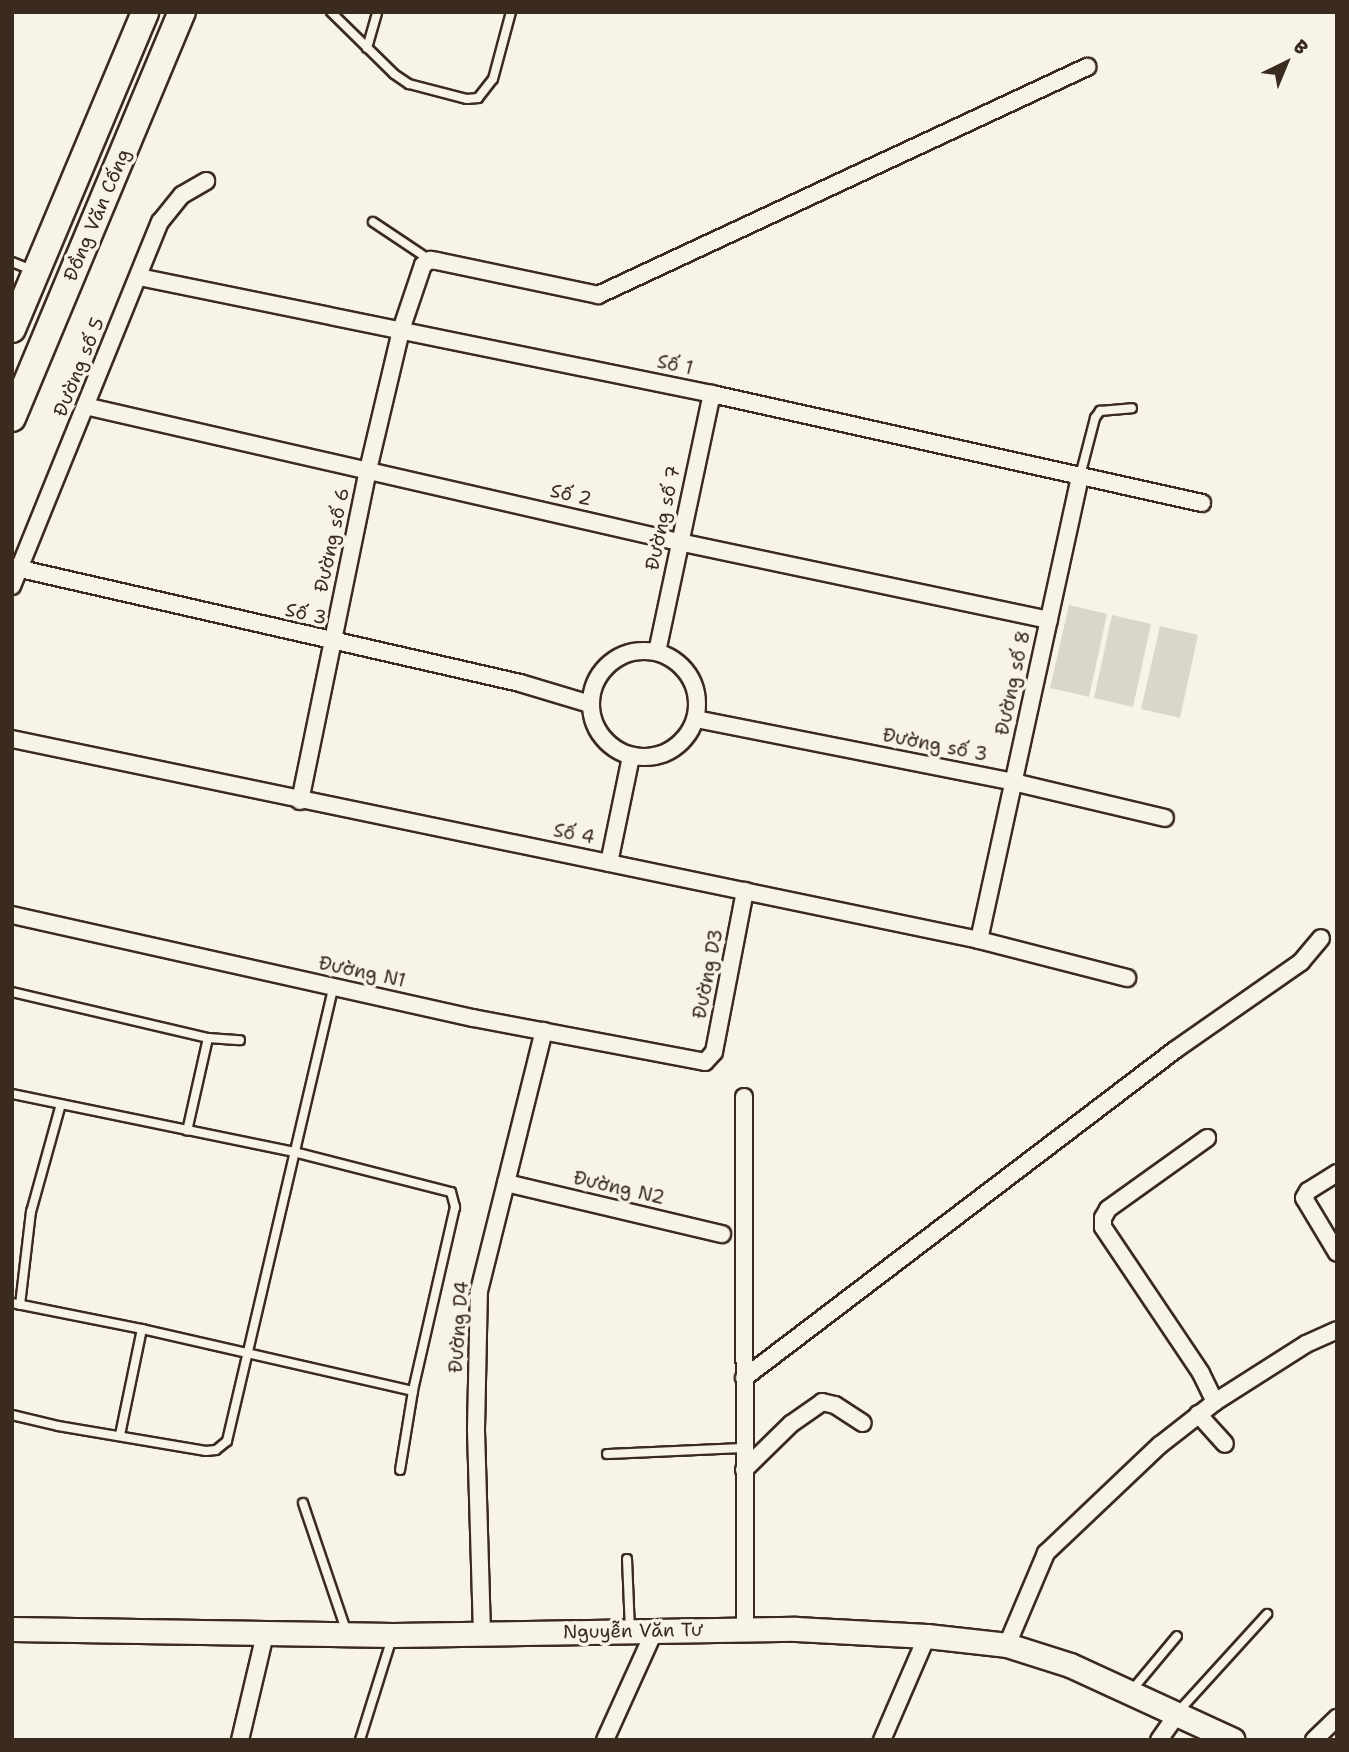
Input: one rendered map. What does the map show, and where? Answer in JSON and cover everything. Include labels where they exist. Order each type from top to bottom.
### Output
[{"type":"highway","name":"Đồng Văn Cống","points":[[12,329],[24,267],[145,12]]},
{"type":"highway","name":"Đồng Văn Cống","points":[[12,418],[182,12]]},
{"type":"highway","points":[[24,267],[68,286]]},
{"type":"main road","name":"Nguyễn Văn Tư","points":[[12,1629],[348,1635],[745,1630],[927,1636],[1007,1645],[1070,1665],[1233,1740]]},
{"type":"street","points":[[430,260],[598,295],[1087,67]]},
{"type":"street","name":"Đường số 5","points":[[12,586],[16,568],[160,222],[182,195],[206,181]]},
{"type":"street","name":"Đường số 6","points":[[300,801],[368,470],[401,330],[419,270],[430,260]]},
{"type":"street","name":"Số 1","points":[[139,277],[712,394],[1202,503]]},
{"type":"street","name":"Đường số 7","points":[[657,652],[712,394]]},
{"type":"street","name":"Số 2","points":[[85,406],[679,542],[1049,620]]},
{"type":"street","name":"Đường số 8","points":[[979,940],[1080,476]]},
{"type":"street","name":"Số 3","points":[[16,568],[520,683],[590,704]]},
{"type":"street","points":[[637,651],[657,652],[673,659],[690,677],[698,702],[696,719],[682,742],[671,751],[659,756],[631,757],[610,746],[595,727],[590,704],[593,685],[604,668],[619,657],[637,651]]},
{"type":"street","name":"Đường số 3","points":[[696,719],[1013,782],[1165,818]]},
{"type":"street","name":"Số 4","points":[[12,739],[979,940],[1127,978]]},
{"type":"street","points":[[609,863],[631,757]]},
{"type":"street","name":"Đường D3","points":[[705,1062],[714,1052],[745,891]]},
{"type":"street","name":"Đường N1","points":[[12,915],[333,988],[705,1062]]},
{"type":"street","points":[[744,1378],[1175,1050],[1301,962],[1321,937]]},
{"type":"street","name":"Đường D4","points":[[482,1633],[475,1429],[479,1292],[544,1031]]},
{"type":"street","points":[[744,1097],[745,1630]]},
{"type":"street","points":[[1206,1138],[1108,1209],[1103,1218],[1103,1227],[1196,1365],[1215,1402]]},
{"type":"street","points":[[1337,1173],[1308,1191],[1304,1198],[1337,1253]]},
{"type":"street","name":"Đường N2","points":[[506,1183],[722,1234]]},
{"type":"street","points":[[1007,1645],[1046,1553],[1160,1445],[1198,1414],[1306,1345],[1337,1330]]},
{"type":"street","points":[[744,1470],[791,1424],[822,1402],[835,1405],[863,1423]]},
{"type":"street","points":[[1198,1414],[1225,1444]]},
{"type":"street","points":[[605,1740],[655,1630]]},
{"type":"street","points":[[240,1740],[265,1634]]},
{"type":"street","points":[[882,1740],[927,1636]]},
{"type":"street","points":[[1159,1740],[1177,1714]]},
{"type":"street","points":[[1314,1740],[1337,1718]]},
{"type":"lane","points":[[331,12],[409,84],[449,96],[478,98],[493,79],[511,12]]},
{"type":"lane","points":[[367,48],[377,12]]},
{"type":"lane","points":[[373,222],[430,260]]},
{"type":"lane","points":[[1080,476],[1100,411],[1132,408]]},
{"type":"lane","points":[[12,1415],[58,1426],[120,1434],[206,1451],[222,1447],[230,1433],[333,988]]},
{"type":"lane","points":[[12,992],[208,1038],[240,1040]]},
{"type":"lane","points":[[187,1131],[208,1038]]},
{"type":"lane","points":[[12,1094],[294,1152],[443,1188],[454,1197],[413,1391],[400,1470]]},
{"type":"lane","points":[[61,1104],[31,1212],[16,1304],[142,1329],[413,1391]]},
{"type":"lane","points":[[120,1434],[142,1329]]},
{"type":"lane","points":[[607,1454],[744,1448]]},
{"type":"lane","points":[[303,1503],[348,1635]]},
{"type":"lane","points":[[627,1559],[630,1630]]},
{"type":"lane","points":[[1177,1714],[1267,1614]]},
{"type":"lane","points":[[360,1740],[393,1635]]},
{"type":"lane","points":[[1130,1692],[1177,1636]]},
{"type":"shaded area","points":[[1069,605],[1107,614],[1089,697],[1050,688]]},
{"type":"shaded area","points":[[1112,615],[1151,624],[1133,707],[1094,698]]},
{"type":"shaded area","points":[[1160,626],[1198,635],[1180,718],[1141,709]]}]
